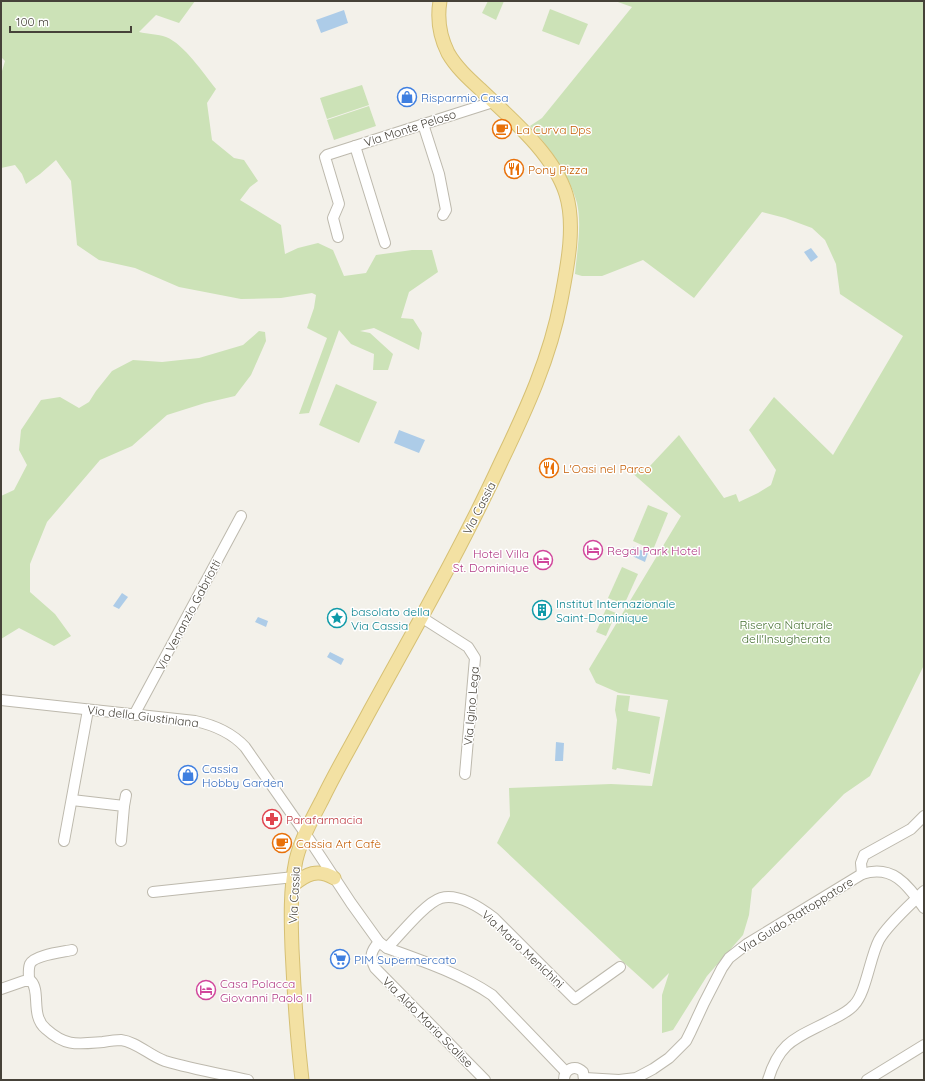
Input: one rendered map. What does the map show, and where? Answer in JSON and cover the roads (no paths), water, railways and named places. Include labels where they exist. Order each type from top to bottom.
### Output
[{"type":"main road","name":"Via Cassia","points":[[302,1080],[293,975],[293,881],[297,856],[305,833],[337,770],[421,618],[486,494],[530,401],[553,335],[566,265],[570,220],[568,202],[564,188],[552,166],[531,139],[464,74],[448,53],[440,29],[440,1]]},
{"type":"main road","points":[[293,881],[317,872],[321,872],[334,878]]},
{"type":"street","name":"Via Monte Peloso","points":[[338,237],[332,218],[339,204],[325,157],[327,155],[493,102]]},
{"type":"street","points":[[423,124],[439,174],[446,210],[443,215]]},
{"type":"street","points":[[356,146],[386,243]]},
{"type":"street","name":"Via Venanzio Gabriotti","points":[[134,715],[241,516]]},
{"type":"street","name":"Via Igino Lega","points":[[421,618],[468,647],[475,658],[465,774]]},
{"type":"street","name":"Via della Giustiniana","points":[[1,700],[202,723],[215,727],[236,738],[245,747],[305,833],[334,878],[383,945]]},
{"type":"street","points":[[64,841],[88,710]]},
{"type":"street","points":[[120,841],[126,795]]},
{"type":"street","points":[[72,800],[124,806]]},
{"type":"street","points":[[862,874],[860,863],[864,855],[911,829],[924,816]]},
{"type":"street","name":"Via Guido Rattoppatore","points":[[584,1079],[619,1080],[636,1078],[669,1058],[686,1041],[722,968],[729,958],[747,944],[862,874],[876,871],[890,874],[920,895],[924,908]]},
{"type":"street","points":[[153,892],[293,881]]},
{"type":"street","points":[[768,1080],[774,1061],[786,1046],[798,1037],[848,1011],[857,1002],[879,940],[888,928],[920,895]]},
{"type":"street","name":"Via Mario Menichini","points":[[383,945],[434,901],[442,898],[454,897],[486,911],[575,999],[620,967]]},
{"type":"street","points":[[383,945],[458,976],[492,994],[565,1076],[572,1068],[578,1068],[583,1072],[584,1079]]},
{"type":"street","name":"Via Aldo Maria Scalise","points":[[383,945],[373,949],[371,953],[375,968],[485,1080]]},
{"type":"street","points":[[72,950],[38,957],[33,960],[29,966],[29,980],[34,986],[40,1022],[47,1030],[64,1041],[70,1043],[79,1044],[115,1040],[125,1041],[166,1061],[248,1080]]},
{"type":"street","points":[[1,989],[29,980]]},
{"type":"street","points":[[867,1080],[924,1045]]},
{"type":"water","points":[[344,10],[348,23],[321,33],[316,20]]},
{"type":"water","points":[[811,248],[818,257],[811,262],[804,252]]},
{"type":"water","points":[[399,430],[425,440],[419,453],[394,443]]},
{"type":"water","points":[[633,547],[648,553],[645,562],[630,555]]},
{"type":"water","points":[[122,593],[128,597],[119,609],[113,606]]},
{"type":"water","points":[[258,617],[268,621],[266,627],[255,622]]},
{"type":"water","points":[[330,652],[344,659],[341,665],[327,657]]},
{"type":"water","points":[[556,742],[564,743],[563,761],[555,761]]},
{"type":"place","name":"Risparmio Casa","points":[[407,97]]},
{"type":"place","name":"La Curva Dps","points":[[502,129]]},
{"type":"place","name":"Pony Pizza","points":[[514,169]]},
{"type":"place","name":"L'Oasi nel Parco","points":[[549,468]]},
{"type":"place","name":"Regal Park Hotel","points":[[593,550]]},
{"type":"place","name":"Hotel Villa St. Dominique","points":[[543,560]]},
{"type":"place","name":"Institut Internazionale Saint-Dominique","points":[[542,610]]},
{"type":"place","name":"basolato della Via Cassia","points":[[337,618]]},
{"type":"place","name":"Cassia Hobby Garden","points":[[188,775]]},
{"type":"place","name":"Parafarmacia","points":[[272,819]]},
{"type":"place","name":"Cassia Art Cafè","points":[[282,843]]},
{"type":"place","name":"PIM Supermercato","points":[[340,959]]},
{"type":"place","name":"Casa Polacca Giovanni Paolo II","points":[[206,990]]},
{"type":"park label","name":"Riserva Naturale dell'Insugherata","points":[[786,631]]}]
